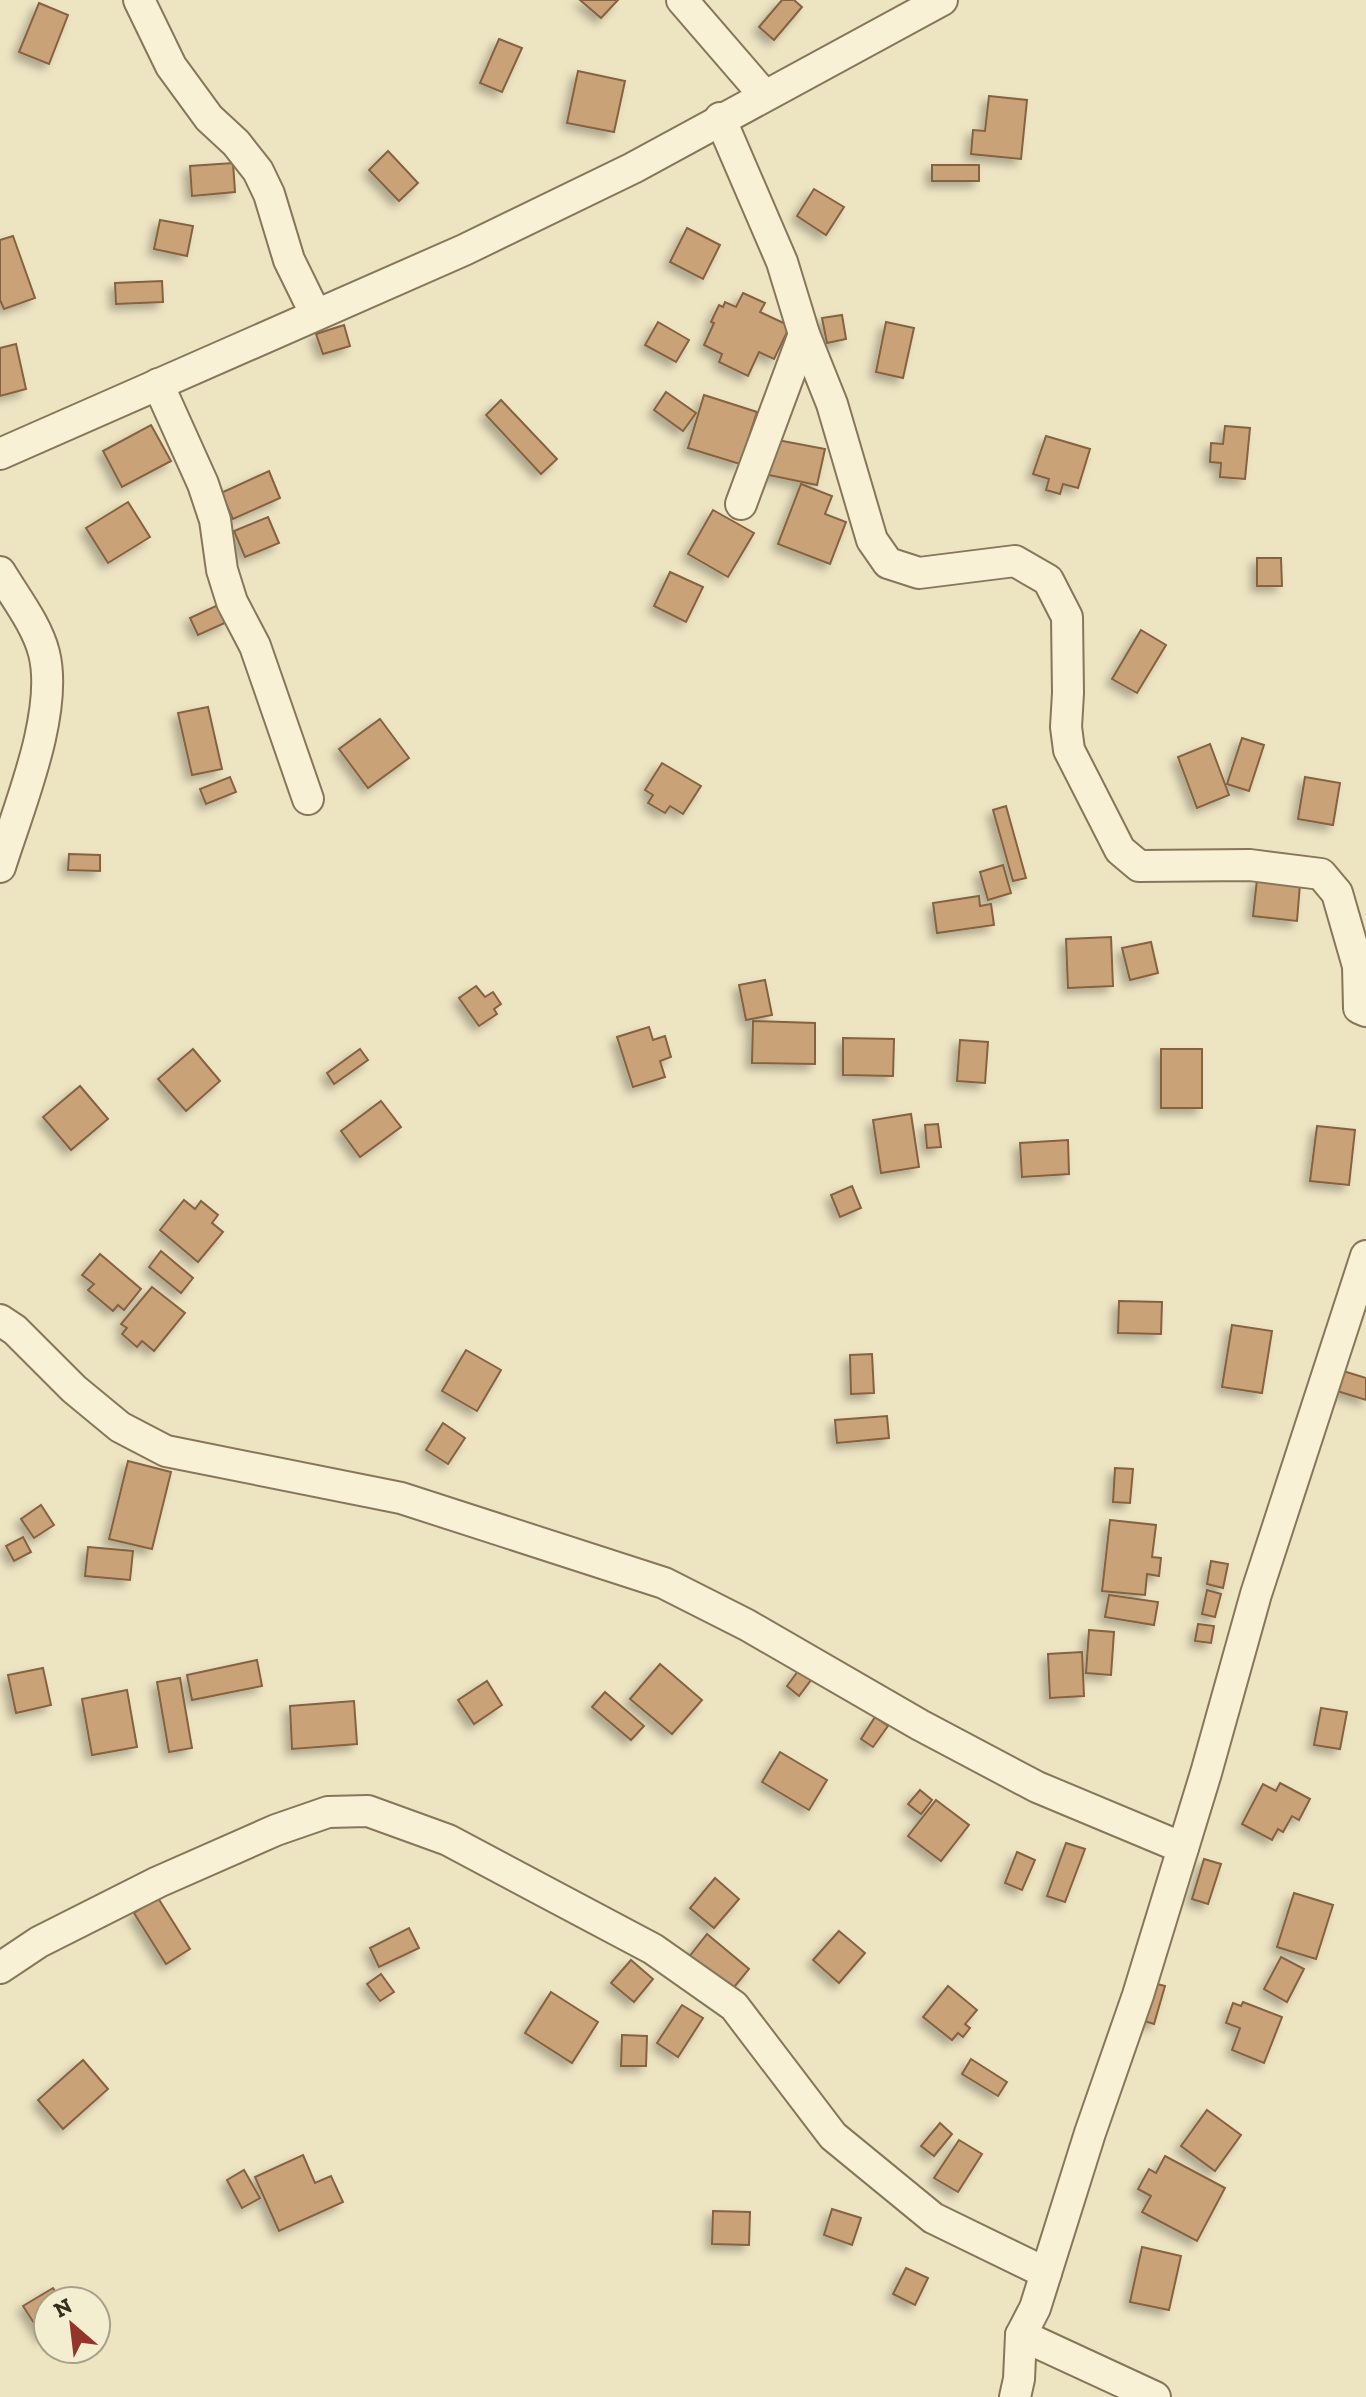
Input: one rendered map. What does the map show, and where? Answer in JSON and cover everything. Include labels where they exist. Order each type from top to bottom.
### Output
[{"type":"street","points":[[139,0],[171,66],[209,118],[236,143],[258,171],[269,194],[289,260],[315,313]]},
{"type":"street","points":[[682,0],[764,95]]},
{"type":"street","points":[[0,454],[464,250],[633,168],[942,0]]},
{"type":"street","points":[[720,118],[782,262],[804,334],[832,404],[872,540],[888,563],[919,573],[1015,561],[1048,580],[1067,617],[1066,727],[1069,750],[1120,850],[1139,866],[1250,865],[1321,874],[1337,893],[1358,966],[1359,1008],[1366,1011]]},
{"type":"street","points":[[741,504],[804,334]]},
{"type":"street","points":[[158,384],[203,484],[215,520],[222,570],[232,602],[255,646],[308,799]]},
{"type":"street","points":[[0,572],[44,652],[48,691],[40,735],[0,867]]},
{"type":"street","points":[[1015,2397],[1021,2335],[1035,2308],[1138,1995],[1256,1594],[1366,1256]]},
{"type":"street","points":[[0,1320],[15,1330],[74,1389],[120,1427],[166,1451],[401,1498],[664,1583],[747,1625],[920,1725],[1037,1787],[1183,1848]]},
{"type":"street","points":[[0,1968],[39,1942],[158,1882],[276,1830],[328,1812],[368,1811],[448,1840],[653,1949],[734,2006],[833,2136],[933,2218],[1046,2273]]},
{"type":"street","points":[[1021,2335],[1155,2397]]},
{"type":"building","points":[[580,0],[618,0],[601,18]]},
{"type":"building","points":[[782,0],[794,0],[802,7],[774,40],[759,27]]},
{"type":"building","points":[[39,3],[68,15],[49,64],[19,52]]},
{"type":"building","points":[[499,39],[522,48],[502,92],[480,83]]},
{"type":"building","points":[[578,71],[625,81],[614,132],[567,123]]},
{"type":"building","points":[[989,96],[1027,100],[1021,159],[971,154],[973,130],[985,131]]},
{"type":"building","points":[[388,151],[418,183],[399,201],[369,170]]},
{"type":"building","points":[[233,163],[235,192],[192,196],[190,166]]},
{"type":"building","points":[[932,165],[979,165],[979,181],[932,181]]},
{"type":"building","points":[[814,189],[844,207],[826,235],[797,216]]},
{"type":"building","points":[[160,220],[193,226],[187,256],[154,249]]},
{"type":"building","points":[[687,228],[720,245],[703,279],[670,262]]},
{"type":"building","points":[[13,236],[35,298],[4,309],[0,300],[0,240]]},
{"type":"building","points":[[162,281],[163,302],[116,304],[115,283]]},
{"type":"building","points":[[743,293],[765,303],[760,312],[790,326],[774,359],[759,352],[748,376],[719,362],[722,354],[704,345],[719,305],[723,307],[725,302],[736,307]]},
{"type":"building","points":[[842,315],[846,339],[827,343],[822,318]]},
{"type":"building","points":[[658,322],[689,340],[676,362],[645,345]]},
{"type":"building","points":[[886,322],[914,328],[903,378],[876,372]]},
{"type":"building","points":[[344,325],[350,346],[323,354],[316,334]]},
{"type":"building","points":[[16,344],[26,389],[0,396],[0,348]]},
{"type":"building","points":[[666,392],[696,413],[683,431],[654,410]]},
{"type":"building","points":[[704,395],[757,412],[740,464],[688,448]]},
{"type":"building","points":[[501,400],[557,459],[541,474],[486,415]]},
{"type":"building","points":[[151,425],[171,461],[122,487],[103,451]]},
{"type":"building","points":[[1225,426],[1250,428],[1245,479],[1220,477],[1221,463],[1210,462],[1211,443],[1223,444]]},
{"type":"building","points":[[1046,436],[1090,449],[1078,488],[1063,484],[1060,494],[1046,490],[1049,479],[1033,474]]},
{"type":"building","points":[[772,439],[825,449],[817,485],[764,474]]},
{"type":"building","points":[[269,471],[280,498],[233,519],[221,493]]},
{"type":"building","points":[[801,484],[832,496],[825,514],[846,522],[830,564],[778,544]]},
{"type":"building","points":[[128,502],[150,537],[108,563],[86,528]]},
{"type":"building","points":[[713,510],[754,533],[728,577],[688,554]]},
{"type":"building","points":[[268,517],[279,543],[245,557],[234,531]]},
{"type":"building","points":[[1257,558],[1281,558],[1282,586],[1257,586]]},
{"type":"building","points":[[670,572],[703,587],[686,622],[654,606]]},
{"type":"building","points":[[218,605],[227,622],[198,635],[190,618]]},
{"type":"building","points":[[1141,630],[1166,645],[1137,693],[1112,679]]},
{"type":"building","points":[[208,707],[222,769],[192,775],[178,713]]},
{"type":"building","points":[[380,719],[409,758],[368,788],[339,749]]},
{"type":"building","points":[[1242,738],[1264,745],[1249,791],[1227,784]]},
{"type":"building","points":[[1210,744],[1229,795],[1197,808],[1178,757]]},
{"type":"building","points":[[662,763],[701,786],[683,814],[670,806],[665,813],[648,803],[653,795],[645,790]]},
{"type":"building","points":[[230,777],[236,792],[206,804],[200,789]]},
{"type":"building","points":[[1305,777],[1340,783],[1333,825],[1298,819]]},
{"type":"building","points":[[1006,806],[1026,878],[1013,881],[993,810]]},
{"type":"building","points":[[69,854],[100,855],[100,871],[68,870]]},
{"type":"building","points":[[1003,865],[1011,893],[988,900],[980,872]]},
{"type":"building","points":[[1257,879],[1300,884],[1297,921],[1253,916]]},
{"type":"building","points":[[979,896],[980,906],[991,904],[994,925],[937,933],[933,903]]},
{"type":"building","points":[[1111,937],[1113,986],[1068,988],[1066,939]]},
{"type":"building","points":[[1151,942],[1158,973],[1130,980],[1122,948]]},
{"type":"building","points":[[765,980],[772,1015],[746,1020],[739,985]]},
{"type":"building","points":[[476,986],[485,997],[493,992],[501,1004],[494,1009],[497,1014],[479,1026],[459,998]]},
{"type":"building","points":[[753,1021],[815,1023],[815,1064],[752,1063]]},
{"type":"building","points":[[649,1027],[653,1040],[665,1036],[671,1057],[660,1061],[665,1077],[633,1087],[617,1037]]},
{"type":"building","points":[[843,1038],[894,1039],[893,1076],[843,1075]]},
{"type":"building","points":[[960,1040],[988,1042],[985,1083],[957,1081]]},
{"type":"building","points":[[193,1049],[220,1081],[186,1111],[158,1079]]},
{"type":"building","points":[[360,1049],[368,1060],[334,1084],[327,1073]]},
{"type":"building","points":[[1161,1049],[1202,1049],[1202,1108],[1161,1108]]},
{"type":"building","points":[[80,1086],[108,1119],[71,1150],[43,1117]]},
{"type":"building","points":[[381,1101],[401,1127],[360,1157],[341,1131]]},
{"type":"building","points":[[911,1114],[919,1167],[881,1173],[873,1120]]},
{"type":"building","points":[[938,1124],[941,1147],[927,1148],[925,1125]]},
{"type":"building","points":[[1317,1126],[1355,1130],[1349,1185],[1310,1181]]},
{"type":"building","points":[[1068,1140],[1069,1174],[1022,1177],[1020,1143]]},
{"type":"building","points":[[852,1186],[861,1208],[840,1217],[831,1195]]},
{"type":"building","points":[[184,1200],[195,1209],[201,1201],[218,1215],[212,1223],[223,1232],[198,1262],[160,1230]]},
{"type":"building","points":[[161,1251],[193,1278],[181,1293],[149,1267]]},
{"type":"building","points":[[100,1254],[141,1289],[124,1310],[118,1305],[113,1311],[88,1290],[94,1284],[82,1275]]},
{"type":"building","points":[[152,1287],[185,1313],[154,1351],[142,1341],[137,1347],[122,1334],[127,1328],[121,1324]]},
{"type":"building","points":[[1119,1301],[1162,1302],[1161,1334],[1118,1333]]},
{"type":"building","points":[[1232,1325],[1272,1331],[1262,1393],[1222,1387]]},
{"type":"building","points":[[466,1350],[501,1370],[477,1411],[442,1391]]},
{"type":"building","points":[[872,1354],[874,1393],[851,1394],[850,1355]]},
{"type":"building","points":[[1343,1371],[1366,1378],[1366,1400],[1337,1391]]},
{"type":"building","points":[[887,1416],[889,1438],[837,1443],[835,1420]]},
{"type":"building","points":[[443,1423],[465,1438],[448,1464],[426,1450]]},
{"type":"building","points":[[128,1461],[171,1472],[152,1549],[109,1539]]},
{"type":"building","points":[[1115,1468],[1133,1469],[1130,1503],[1113,1502]]},
{"type":"building","points":[[41,1505],[54,1525],[34,1538],[21,1519]]},
{"type":"building","points":[[1110,1520],[1156,1525],[1152,1557],[1161,1558],[1159,1576],[1147,1574],[1145,1595],[1102,1591]]},
{"type":"building","points":[[23,1537],[31,1552],[14,1561],[6,1546]]},
{"type":"building","points":[[88,1547],[133,1551],[130,1580],[85,1576]]},
{"type":"building","points":[[1211,1561],[1228,1564],[1223,1588],[1207,1584]]},
{"type":"building","points":[[1207,1590],[1221,1594],[1215,1617],[1202,1614]]},
{"type":"building","points":[[1109,1595],[1158,1602],[1154,1625],[1105,1617]]},
{"type":"building","points":[[1198,1624],[1214,1626],[1211,1643],[1195,1641]]},
{"type":"building","points":[[1089,1630],[1114,1632],[1111,1675],[1086,1673]]},
{"type":"building","points":[[1082,1652],[1084,1696],[1050,1698],[1048,1654]]},
{"type":"building","points":[[257,1660],[262,1686],[192,1700],[187,1675]]},
{"type":"building","points":[[660,1664],[702,1700],[672,1734],[630,1699]]},
{"type":"building","points":[[801,1667],[814,1676],[799,1696],[787,1686]]},
{"type":"building","points":[[43,1668],[51,1705],[16,1713],[8,1675]]},
{"type":"building","points":[[180,1678],[192,1748],[169,1752],[157,1682]]},
{"type":"building","points":[[487,1681],[502,1705],[474,1724],[458,1700]]},
{"type":"building","points":[[127,1690],[137,1747],[92,1755],[82,1699]]},
{"type":"building","points":[[605,1692],[644,1726],[631,1740],[592,1707]]},
{"type":"building","points":[[354,1701],[357,1744],[292,1749],[290,1706]]},
{"type":"building","points":[[1321,1708],[1347,1712],[1340,1749],[1314,1745]]},
{"type":"building","points":[[875,1717],[888,1726],[873,1747],[861,1739]]},
{"type":"building","points":[[780,1752],[827,1780],[809,1810],[762,1782]]},
{"type":"building","points":[[1280,1783],[1310,1799],[1299,1820],[1292,1816],[1283,1832],[1278,1829],[1272,1840],[1242,1824],[1263,1784],[1276,1791]]},
{"type":"building","points":[[920,1790],[932,1800],[921,1814],[908,1804]]},
{"type":"building","points":[[936,1800],[969,1825],[941,1861],[908,1836]]},
{"type":"building","points":[[1066,1843],[1085,1849],[1065,1902],[1047,1896]]},
{"type":"building","points":[[1017,1852],[1035,1860],[1022,1890],[1005,1883]]},
{"type":"building","points":[[1204,1859],[1221,1864],[1208,1904],[1192,1899]]},
{"type":"building","points":[[715,1878],[739,1899],[714,1928],[690,1908]]},
{"type":"building","points":[[1294,1893],[1333,1905],[1316,1959],[1277,1947]]},
{"type":"building","points":[[158,1898],[190,1949],[166,1964],[134,1913]]},
{"type":"building","points":[[409,1928],[419,1948],[379,1967],[370,1948]]},
{"type":"building","points":[[839,1931],[865,1953],[839,1983],[813,1960]]},
{"type":"building","points":[[707,1934],[749,1969],[731,1991],[689,1957]]},
{"type":"building","points":[[1281,1957],[1304,1969],[1287,2002],[1264,1989]]},
{"type":"building","points":[[631,1960],[653,1979],[634,2002],[611,1983]]},
{"type":"building","points":[[381,1974],[394,1992],[380,2001],[367,1984]]},
{"type":"building","points":[[1149,1982],[1165,1986],[1154,2024],[1138,2019]]},
{"type":"building","points":[[948,1986],[977,2010],[965,2024],[970,2028],[963,2037],[958,2033],[952,2040],[923,2017]]},
{"type":"building","points":[[551,1992],[598,2022],[572,2063],[525,2033]]},
{"type":"building","points":[[1243,2002],[1282,2017],[1264,2063],[1232,2050],[1240,2028],[1226,2023],[1233,2003],[1241,2006]]},
{"type":"building","points":[[682,2005],[703,2018],[678,2057],[657,2043]]},
{"type":"building","points":[[622,2035],[647,2036],[646,2066],[621,2066]]},
{"type":"building","points":[[971,2059],[1007,2082],[998,2096],[962,2074]]},
{"type":"building","points":[[83,2060],[108,2089],[63,2129],[38,2100]]},
{"type":"building","points":[[1207,2110],[1241,2135],[1215,2171],[1181,2146]]},
{"type":"building","points":[[940,2123],[952,2134],[934,2156],[921,2146]]},
{"type":"building","points":[[959,2140],[982,2154],[958,2192],[934,2178]]},
{"type":"building","points":[[303,2155],[315,2183],[331,2176],[343,2202],[279,2231],[255,2177]]},
{"type":"building","points":[[1165,2156],[1225,2188],[1197,2241],[1142,2212],[1151,2196],[1138,2189],[1149,2169],[1156,2173]]},
{"type":"building","points":[[244,2170],[260,2198],[242,2208],[227,2180]]},
{"type":"building","points":[[832,2209],[861,2218],[852,2245],[824,2235]]},
{"type":"building","points":[[713,2211],[750,2212],[749,2245],[712,2244]]},
{"type":"building","points":[[1142,2247],[1181,2256],[1169,2310],[1130,2302]]},
{"type":"building","points":[[906,2268],[928,2278],[915,2305],[893,2294]]},
{"type":"building","points":[[32,2301],[32,2320],[23,2306]]}]
